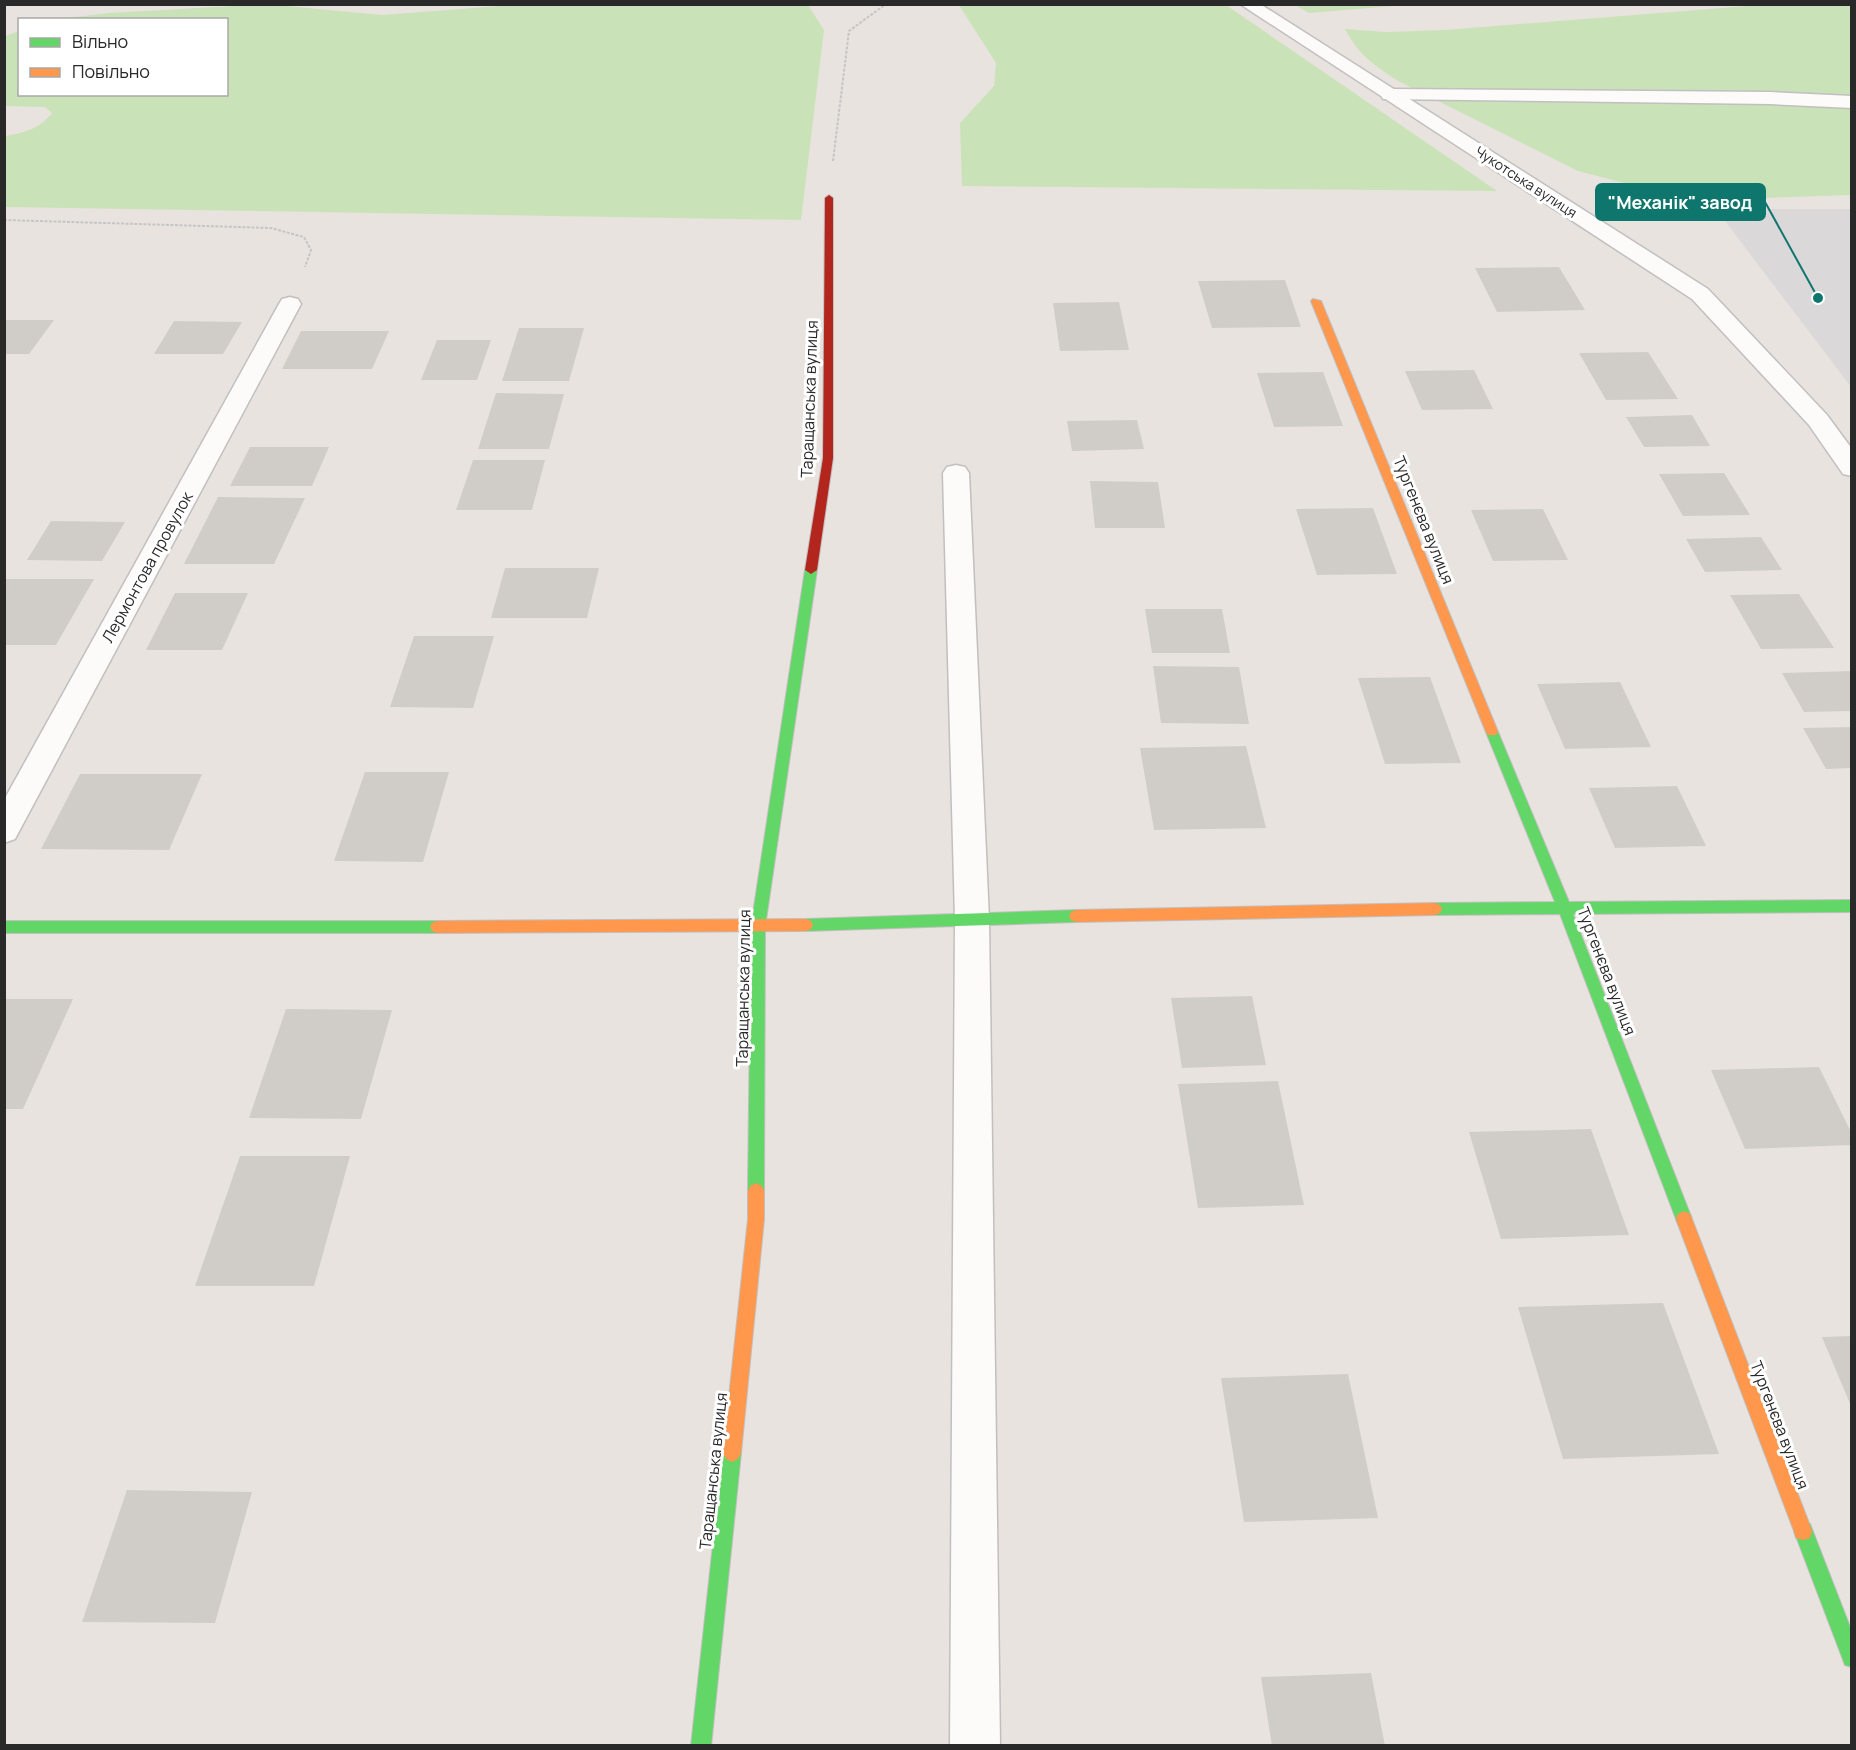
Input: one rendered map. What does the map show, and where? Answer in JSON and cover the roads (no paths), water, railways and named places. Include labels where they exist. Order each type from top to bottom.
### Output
[{"type":"street","name":"Чукотська вулиця","points":[[1248,4],[1700,294],[1818,420],[1851,468]]},
{"type":"street","points":[[1390,95],[1770,98],[1851,102]]},
{"type":"street","name":"Таращанська вулиця","points":[[701,1746],[756,1219],[758,927],[828,458],[829,198]]},
{"type":"street","name":"Тургенєва вулиця","points":[[1316,301],[1564,907],[1851,1659]]},
{"type":"street","name":"Лермонтова провулок","points":[[4,830],[290,304]]},
{"type":"street","points":[[956,473],[972,919],[975,1746]]},
{"type":"street","points":[[4,927],[758,927],[972,919],[1564,907],[1851,906]]},
{"type":"place","name":"\"Механік\" завод","points":[[1818,298]]}]
